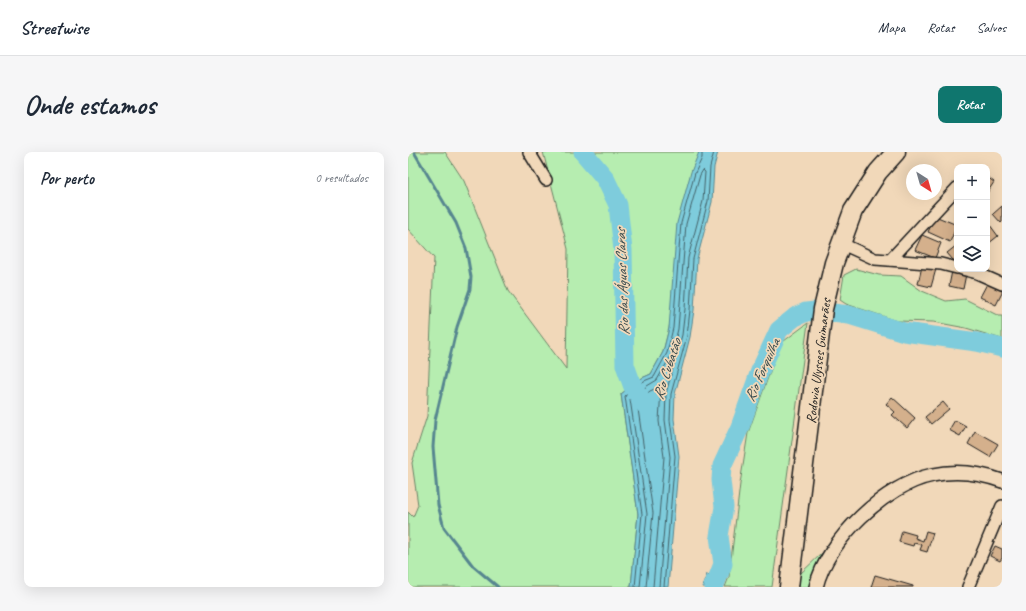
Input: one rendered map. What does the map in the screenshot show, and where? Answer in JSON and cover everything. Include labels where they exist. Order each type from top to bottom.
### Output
[{"type":"highway","name":"Rodovia Ulysses Guimarães","points":[[789,587],[817,360],[826,296],[834,263],[840,243],[853,211],[878,172],[896,152]]},
{"type":"street","points":[[530,152],[546,180]]},
{"type":"street","points":[[890,260],[954,191]]},
{"type":"street","points":[[840,243],[875,259],[941,264],[954,267]]},
{"type":"street","points":[[973,272],[1002,284]]},
{"type":"street","points":[[816,587],[826,560],[850,528],[876,503],[899,488],[922,478],[947,472],[968,473],[1002,481]]},
{"type":"street","points":[[968,587],[1002,506]]},
{"type":"green space","points":[[408,152],[445,152],[464,181],[508,291],[566,369],[568,249],[543,152],[699,152],[669,328],[663,352],[651,374],[642,378],[621,394],[638,514],[631,587],[408,587],[408,512],[413,517],[418,505],[412,463],[427,416],[434,258],[408,229]]},
{"type":"green space","points":[[856,269],[879,275],[901,276],[922,291],[946,301],[965,299],[999,316],[1002,316],[1002,339],[966,328],[934,322],[898,321],[846,304],[840,300],[844,275]]},
{"type":"green space","points":[[808,323],[772,587],[725,587],[729,577],[740,484],[748,433],[780,344]]},
{"type":"green space","points":[[822,553],[814,575],[812,587],[797,587],[799,575]]},
{"type":"water","name":"Rio Cubatão","points":[[699,152],[718,152],[714,167],[712,202],[697,259],[694,310],[690,337],[675,394],[674,419],[679,456],[668,587],[631,587],[638,514],[621,394],[642,378],[651,374],[663,352],[669,328],[677,223],[691,172]]},
{"type":"water","points":[[707,574],[724,580],[721,587],[702,587]]},
{"type":"building","points":[[990,179],[994,182],[990,188]]},
{"type":"building","points":[[1002,206],[1002,222],[1001,223],[993,214]]},
{"type":"building","points":[[935,216],[954,224],[954,232],[950,242],[928,232]]},
{"type":"building","points":[[990,225],[998,236],[990,242]]},
{"type":"building","points":[[922,235],[941,243],[935,258],[915,250]]},
{"type":"building","points":[[954,247],[954,260],[953,260],[947,253]]},
{"type":"building","points":[[922,266],[936,269],[931,287],[918,284]]},
{"type":"building","points":[[952,271],[966,274],[963,289],[949,286]]},
{"type":"building","points":[[988,282],[1002,289],[1002,293],[996,305],[980,297]]},
{"type":"building","points":[[892,397],[915,418],[907,428],[892,415],[895,412],[886,404]]},
{"type":"building","points":[[943,402],[949,409],[931,424],[925,417]]},
{"type":"building","points":[[955,420],[966,426],[960,436],[949,430]]},
{"type":"building","points":[[975,431],[998,444],[990,457],[968,444]]},
{"type":"building","points":[[902,531],[916,535],[915,538],[923,541],[926,531],[933,533],[927,552],[920,550],[922,545],[914,543],[913,546],[899,542]]},
{"type":"building","points":[[995,546],[1002,549],[1002,558],[1000,561],[990,556]]},
{"type":"building","points":[[875,575],[913,586],[913,587],[871,587]]},
{"type":"waterway","points":[[414,152],[456,223],[466,248],[471,277],[470,289],[457,327],[435,420],[433,447],[438,505],[444,528],[473,566],[498,587]]},
{"type":"waterway","name":"Rio das Águas Claras","points":[[583,152],[605,178],[618,205],[623,250],[625,365],[633,387],[646,406]]},
{"type":"waterway","name":"Rio Forquilha","points":[[714,587],[723,564],[719,536],[724,507],[721,480],[722,466],[740,427],[760,371],[779,330],[795,317],[806,312],[816,311],[849,315],[904,332],[977,342],[1002,348]]}]
